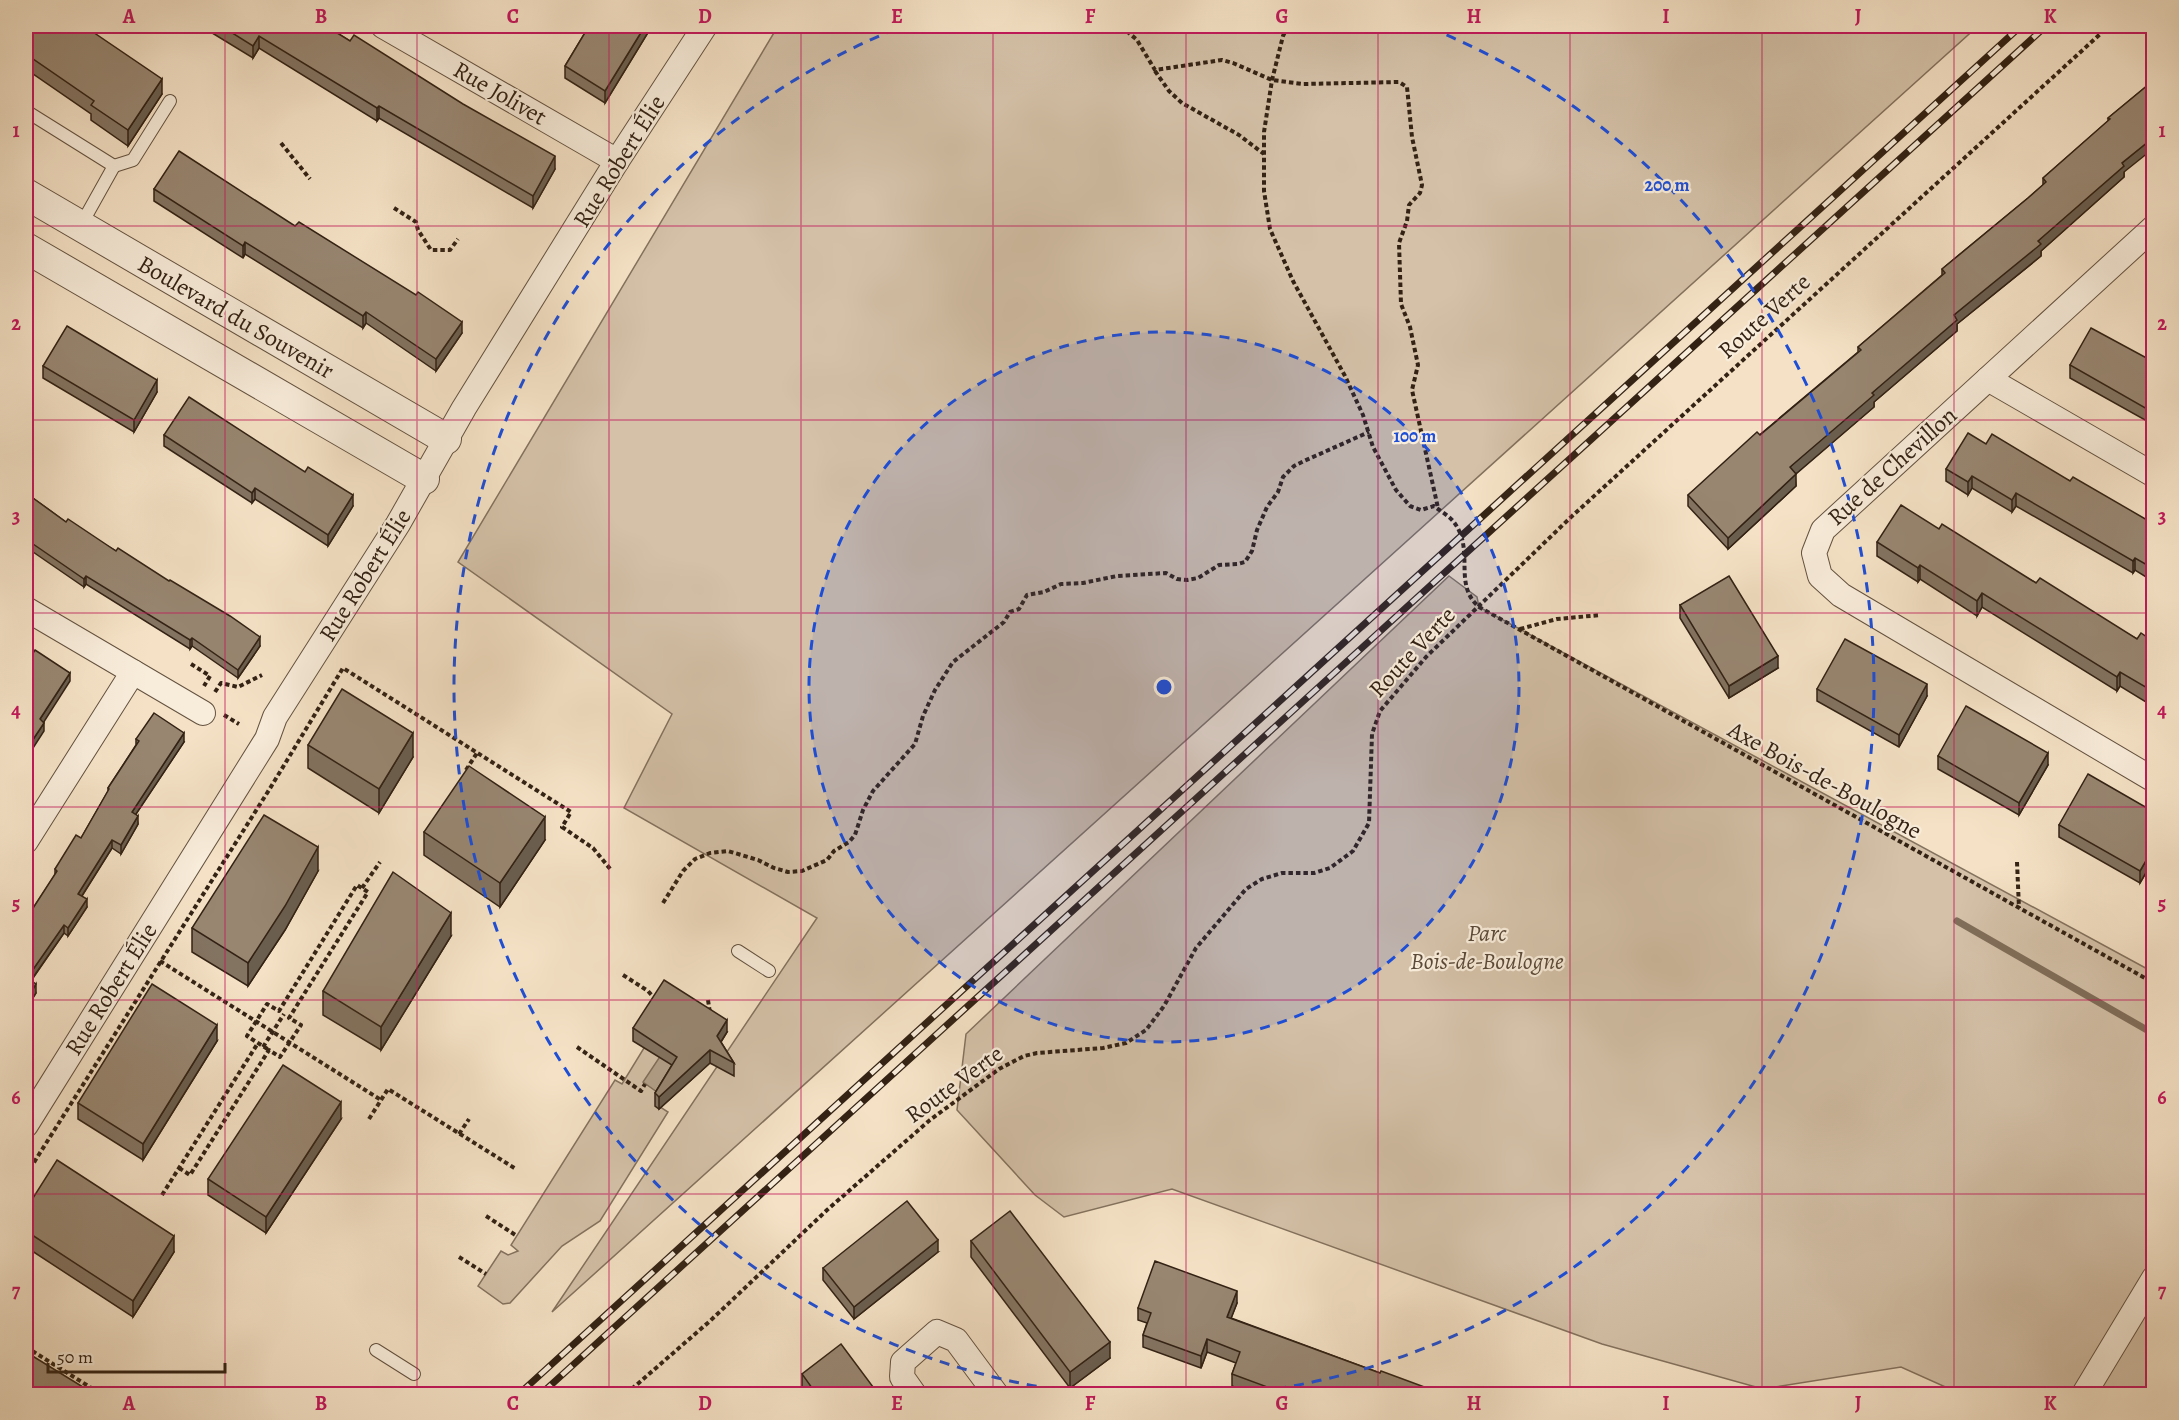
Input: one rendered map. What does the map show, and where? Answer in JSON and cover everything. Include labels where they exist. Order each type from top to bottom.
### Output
[{"type":"street","name":"Rue Jolivet","points":[[383,26],[617,161]]},
{"type":"street","name":"Rue Robert Élie","points":[[26,1125],[267,739],[275,717],[424,479],[617,161],[705,26]]},
{"type":"street","name":"Boulevard du Souvenir","points":[[26,194],[446,440]]},
{"type":"street","name":"Rue de Chevillon","points":[[2154,227],[1823,530],[1814,553],[1820,576],[1841,596],[2154,780]]},
{"type":"street","name":"Boulevard du Souvenir","points":[[26,248],[424,479]]},
{"type":"street","points":[[1988,379],[2154,475]]},
{"type":"street","points":[[26,609],[132,672],[209,704]]},
{"type":"street","points":[[26,841],[132,672]]},
{"type":"street","points":[[2084,1395],[2154,1278]]},
{"type":"street","points":[[914,1395],[902,1377],[903,1362],[937,1332],[956,1340],[996,1395]]},
{"type":"lane","points":[[81,226],[114,166],[133,160],[170,100]]},
{"type":"lane","points":[[26,111],[114,166]]},
{"type":"lane","points":[[738,951],[769,971]]},
{"type":"lane","points":[[376,1350],[414,1374]]},
{"type":"path","points":[[1121,26],[1137,40],[1168,91],[1182,103],[1239,135],[1264,154]]},
{"type":"path","points":[[1288,26],[1283,36],[1272,80],[1264,132],[1264,191],[1270,229],[1293,281],[1349,386],[1363,415],[1373,447],[1396,490],[1410,506],[1421,510],[1434,506],[1452,520],[1461,536],[1466,554],[1464,579],[1471,600],[1479,607]]},
{"type":"path","name":"Route Verte","points":[[626,1395],[718,1314],[827,1210],[930,1120],[999,1069],[1024,1056],[1103,1048],[1126,1043],[1146,1030],[1164,1006],[1196,948],[1246,890],[1262,879],[1282,873],[1314,873],[1330,868],[1353,850],[1369,822],[1371,734],[1380,711],[1426,657],[1570,518],[2109,26]]},
{"type":"path","points":[[1155,70],[1221,60],[1272,80],[1303,84],[1399,82],[1407,87],[1414,151],[1422,186],[1420,193],[1409,205],[1407,221],[1399,243],[1401,304],[1410,327],[1418,365],[1412,390],[1438,510]]},
{"type":"path","points":[[281,143],[310,178]]},
{"type":"path","points":[[394,208],[416,222],[418,230],[431,250],[450,250],[458,239]]},
{"type":"path","points":[[663,903],[682,871],[694,859],[710,853],[728,851],[788,872],[802,871],[827,860],[834,851],[849,842],[855,835],[863,810],[873,792],[915,744],[923,716],[935,690],[953,662],[1004,622],[1010,612],[1018,609],[1027,595],[1044,592],[1062,584],[1083,583],[1110,576],[1166,573],[1178,579],[1198,578],[1219,565],[1245,562],[1252,551],[1260,522],[1278,492],[1283,477],[1294,466],[1369,432]]},
{"type":"path","name":"Axe Bois-de-Boulogne","points":[[1479,607],[2154,983]]},
{"type":"path","points":[[1520,629],[1557,619],[1601,615]]},
{"type":"path","points":[[190,664],[210,676],[209,704]]},
{"type":"path","name":"Rue Robert Élie","points":[[26,1175],[343,668],[477,753]]},
{"type":"path","points":[[209,704],[221,683],[238,687],[262,675]]},
{"type":"path","points":[[209,704],[239,724]]},
{"type":"path","points":[[464,773],[477,753],[571,812],[562,826],[593,848],[611,870]]},
{"type":"path","points":[[362,888],[380,862]]},
{"type":"path","points":[[2018,862],[2019,908]]},
{"type":"path","points":[[279,1011],[357,885],[368,892],[289,1018]]},
{"type":"path","points":[[160,961],[381,1100]]},
{"type":"path","points":[[623,975],[648,991],[661,1005]]},
{"type":"path","points":[[707,1019],[711,1013],[708,1000]]},
{"type":"path","points":[[267,1004],[279,1011],[301,1025],[280,1057],[247,1036],[267,1004]]},
{"type":"path","points":[[263,1047],[284,1014]]},
{"type":"path","points":[[162,1195],[258,1043]]},
{"type":"path","points":[[577,1047],[620,1080],[641,1090],[645,1084]]},
{"type":"path","points":[[179,1168],[190,1175],[269,1050]]},
{"type":"path","points":[[369,1119],[388,1089],[516,1169]]},
{"type":"path","points":[[459,1134],[469,1119]]},
{"type":"path","points":[[486,1216],[517,1236]]},
{"type":"path","points":[[459,1257],[486,1274]]},
{"type":"path","points":[[26,1347],[101,1395]]},
{"type":"green space","points":[[778,26],[1978,26],[552,1312],[817,918],[624,808],[672,714],[458,562]]},
{"type":"green space","name":"Parc Bois-de-Boulogne","points":[[1449,576],[1477,597],[1479,607],[2153,972],[2153,1394],[1961,1394],[1901,1367],[1763,1389],[1602,1344],[1172,1189],[1064,1217],[1035,1195],[957,1110],[966,1034]]},
{"type":"green space","points":[[727,1032],[717,1048],[719,1058],[712,1064],[709,1063],[660,1107],[668,1112],[600,1221],[562,1246],[510,1303],[503,1304],[478,1286],[501,1251],[508,1255],[518,1251],[511,1245],[615,1080],[622,1084],[644,1048]]},
{"type":"shaded area","points":[[663,1052],[676,1060],[657,1092],[643,1082]]},
{"type":"building","points":[[26,26],[84,26],[162,79],[128,130],[91,105],[94,101],[26,54]]},
{"type":"building","points":[[221,26],[326,26],[350,41],[354,35],[463,104],[555,156],[533,196],[379,106],[377,108],[259,36],[253,46]]},
{"type":"building","points":[[589,26],[645,26],[605,91],[565,66]]},
{"type":"building","points":[[2154,80],[2154,137],[2122,163],[2124,166],[2038,241],[2041,244],[1954,315],[1957,320],[1790,467],[1796,474],[1728,538],[1688,495],[1757,432],[1760,435],[1861,350],[1858,347],[1945,273],[1942,269],[2046,182],[2043,178],[2110,119],[2108,118]]},
{"type":"building","points":[[179,151],[295,226],[299,222],[416,295],[418,292],[462,322],[436,359],[366,312],[363,316],[245,242],[243,246],[154,189]]},
{"type":"building","points":[[67,326],[157,380],[134,420],[43,366]]},
{"type":"building","points":[[2091,328],[2154,362],[2154,413],[2070,365]]},
{"type":"building","points":[[189,397],[305,472],[308,467],[353,495],[328,535],[255,488],[252,493],[164,435]]},
{"type":"building","points":[[1968,433],[1986,444],[1992,434],[2070,481],[2073,477],[2154,524],[2154,569],[2135,558],[2133,561],[2016,493],[2012,500],[1972,476],[1968,482],[1946,469]]},
{"type":"building","points":[[26,493],[66,522],[68,519],[116,551],[118,548],[230,616],[260,637],[238,670],[192,638],[190,640],[86,576],[84,579],[33,544],[31,547],[26,543]]},
{"type":"building","points":[[1901,505],[1939,529],[1942,524],[2036,583],[2040,578],[2137,639],[2141,633],[2154,642],[2154,692],[2120,672],[2117,677],[1982,593],[1977,601],[1920,565],[1918,568],[1877,542]]},
{"type":"building","points":[[1729,576],[1778,656],[1729,686],[1680,605]]},
{"type":"building","points":[[1845,639],[1927,684],[1899,735],[1817,689]]},
{"type":"building","points":[[35,650],[70,673],[40,719],[44,723],[26,750],[26,664]]},
{"type":"building","points":[[342,689],[413,733],[379,789],[308,745]]},
{"type":"building","points":[[1966,706],[2048,753],[2019,803],[1938,756]]},
{"type":"building","points":[[154,713],[184,733],[132,812],[138,816],[121,845],[112,840],[78,894],[87,899],[68,928],[64,925],[27,978],[36,984],[26,1001],[26,919],[57,871],[55,869],[76,835],[81,838],[108,788],[139,741],[136,739]]},
{"type":"building","points":[[469,766],[545,817],[500,883],[424,832]]},
{"type":"building","points":[[2088,774],[2154,812],[2154,847],[2140,871],[2059,825]]},
{"type":"building","points":[[264,815],[318,847],[285,906],[248,963],[192,928]]},
{"type":"building","points":[[393,872],[451,913],[381,1027],[323,991]]},
{"type":"building","points":[[664,980],[727,1020],[717,1036],[734,1063],[710,1050],[659,1097],[655,1093],[677,1057],[633,1028]]},
{"type":"building","points":[[152,984],[217,1025],[143,1144],[78,1103]]},
{"type":"building","points":[[283,1065],[341,1102],[266,1217],[208,1179]]},
{"type":"building","points":[[57,1160],[174,1236],[133,1301],[26,1231],[26,1209]]},
{"type":"building","points":[[907,1201],[938,1240],[854,1307],[823,1268]]},
{"type":"building","points":[[1010,1211],[1110,1342],[1070,1372],[971,1241]]},
{"type":"building","points":[[1155,1261],[1237,1291],[1227,1317],[1446,1395],[1289,1395],[1232,1374],[1240,1352],[1207,1339],[1201,1356],[1143,1335],[1151,1313],[1138,1308]]},
{"type":"building","points":[[841,1344],[879,1395],[817,1395],[802,1374]]},
{"type":"building","points":[[26,1352],[96,1395],[26,1395]]},
{"type":"waterway","points":[[1957,921],[2154,1034]]},
{"type":"railway","points":[[519,1394],[2021,26]]},
{"type":"railway","points":[[541,1394],[2046,26]]}]
